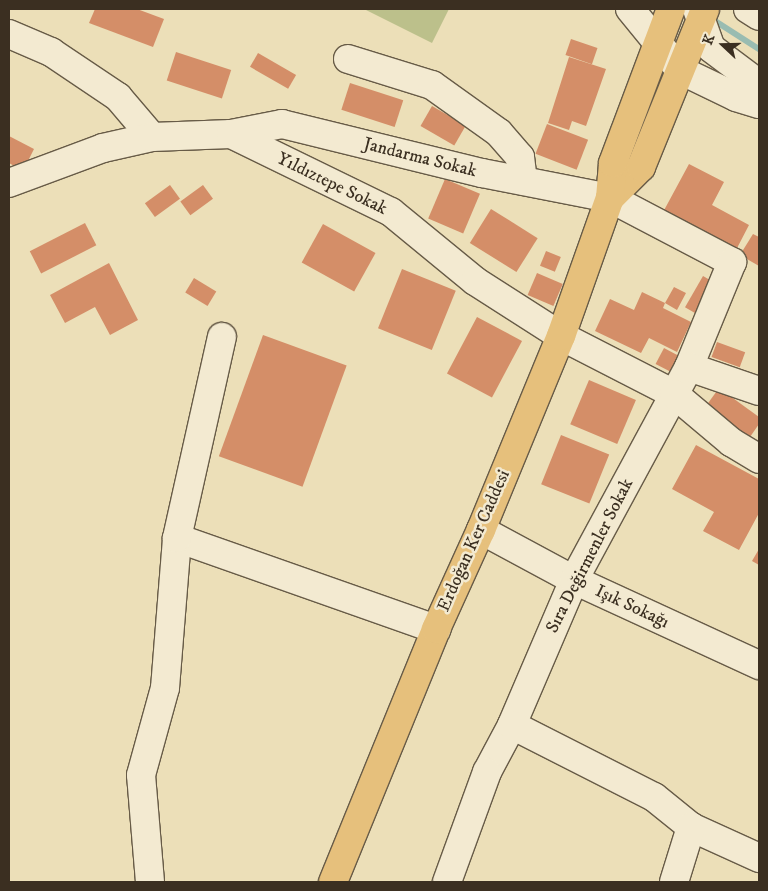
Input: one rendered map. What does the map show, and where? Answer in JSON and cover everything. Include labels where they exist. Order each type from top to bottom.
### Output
[{"type":"main road","name":"Erdoğan Ker Caddesi","points":[[333,882],[436,629],[481,530],[561,336],[610,198],[613,163],[671,9]]},
{"type":"main road","name":"Erdoğan Ker Caddesi","points":[[610,198],[641,167],[701,12]]},
{"type":"street","points":[[630,9],[658,47],[680,70],[736,97],[759,104]]},
{"type":"street","points":[[748,9],[759,16]]},
{"type":"street","points":[[701,12],[711,48],[759,84]]},
{"type":"street","points":[[9,34],[51,52],[118,97],[152,137]]},
{"type":"street","points":[[348,59],[432,85],[499,133],[520,157],[523,181]]},
{"type":"street","name":"Jandarma Sokak","points":[[232,134],[282,124],[523,181],[610,198],[732,262]]},
{"type":"street","name":"Yıldıztepe Sokak","points":[[11,180],[103,148],[152,137],[232,134],[390,212],[475,281],[561,336],[674,394],[731,442],[759,459]]},
{"type":"street","name":"Sıra Değirmenler Sokak","points":[[447,882],[487,772],[512,725],[574,580],[689,367],[732,262]]},
{"type":"street","points":[[150,882],[141,774],[165,688],[177,538],[222,336]]},
{"type":"street","points":[[689,367],[759,391]]},
{"type":"street","name":"Işık Sokağı","points":[[481,530],[574,580],[759,665]]},
{"type":"street","points":[[177,538],[436,629]]},
{"type":"street","points":[[512,725],[654,797],[691,827],[759,858]]},
{"type":"street","points":[[674,882],[691,827]]},
{"type":"green space","points":[[364,9],[449,9],[432,43]]},
{"type":"building","points":[[95,9],[137,9],[164,19],[153,47],[89,23]]},
{"type":"building","points":[[571,39],[597,48],[592,64],[565,55]]},
{"type":"building","points":[[176,52],[231,70],[222,98],[167,81]]},
{"type":"building","points":[[258,53],[296,75],[288,89],[250,67]]},
{"type":"building","points":[[569,57],[606,69],[586,126],[572,121],[569,130],[548,123]]},
{"type":"building","points":[[350,83],[403,100],[395,127],[341,110]]},
{"type":"building","points":[[432,106],[466,126],[454,145],[420,126]]},
{"type":"building","points":[[547,124],[588,140],[577,170],[536,154]]},
{"type":"building","points":[[9,136],[34,149],[23,171],[9,163]]},
{"type":"building","points":[[689,164],[724,182],[712,205],[749,225],[735,252],[662,214]]},
{"type":"building","points":[[445,179],[480,194],[463,233],[428,219]]},
{"type":"building","points":[[170,185],[180,199],[155,217],[145,203]]},
{"type":"building","points":[[203,185],[213,199],[190,215],[180,201]]},
{"type":"building","points":[[491,209],[538,238],[516,272],[470,243]]},
{"type":"building","points":[[85,223],[96,245],[41,273],[30,251]]},
{"type":"building","points":[[323,224],[375,253],[354,292],[302,262]]},
{"type":"building","points":[[753,234],[759,237],[759,266],[740,255]]},
{"type":"building","points":[[546,251],[561,257],[555,272],[540,266]]},
{"type":"building","points":[[109,263],[138,320],[110,335],[95,307],[65,323],[50,295]]},
{"type":"building","points":[[402,269],[456,291],[432,350],[378,328]]},
{"type":"building","points":[[537,273],[563,284],[553,306],[528,295]]},
{"type":"building","points":[[703,276],[715,283],[697,314],[685,307]]},
{"type":"building","points":[[194,278],[216,291],[208,306],[185,293]]},
{"type":"building","points":[[674,287],[686,293],[677,310],[665,303]]},
{"type":"building","points":[[642,292],[665,303],[663,308],[691,322],[677,352],[649,338],[641,353],[595,331],[610,299],[634,310]]},
{"type":"building","points":[[477,317],[522,341],[492,397],[447,374]]},
{"type":"building","points":[[263,335],[347,365],[303,487],[219,456]]},
{"type":"building","points":[[717,342],[745,352],[740,367],[712,357]]},
{"type":"building","points":[[664,348],[679,356],[671,372],[656,364]]},
{"type":"building","points":[[589,380],[636,400],[617,444],[570,424]]},
{"type":"building","points":[[719,388],[759,417],[759,424],[750,437],[706,406]]},
{"type":"building","points":[[561,435],[609,454],[589,504],[541,484]]},
{"type":"building","points":[[696,445],[759,479],[759,513],[739,550],[703,531],[714,512],[672,489]]},
{"type":"building","points":[[759,549],[759,565],[752,561]]},
{"type":"waterway","points":[[712,19],[759,49]]}]
